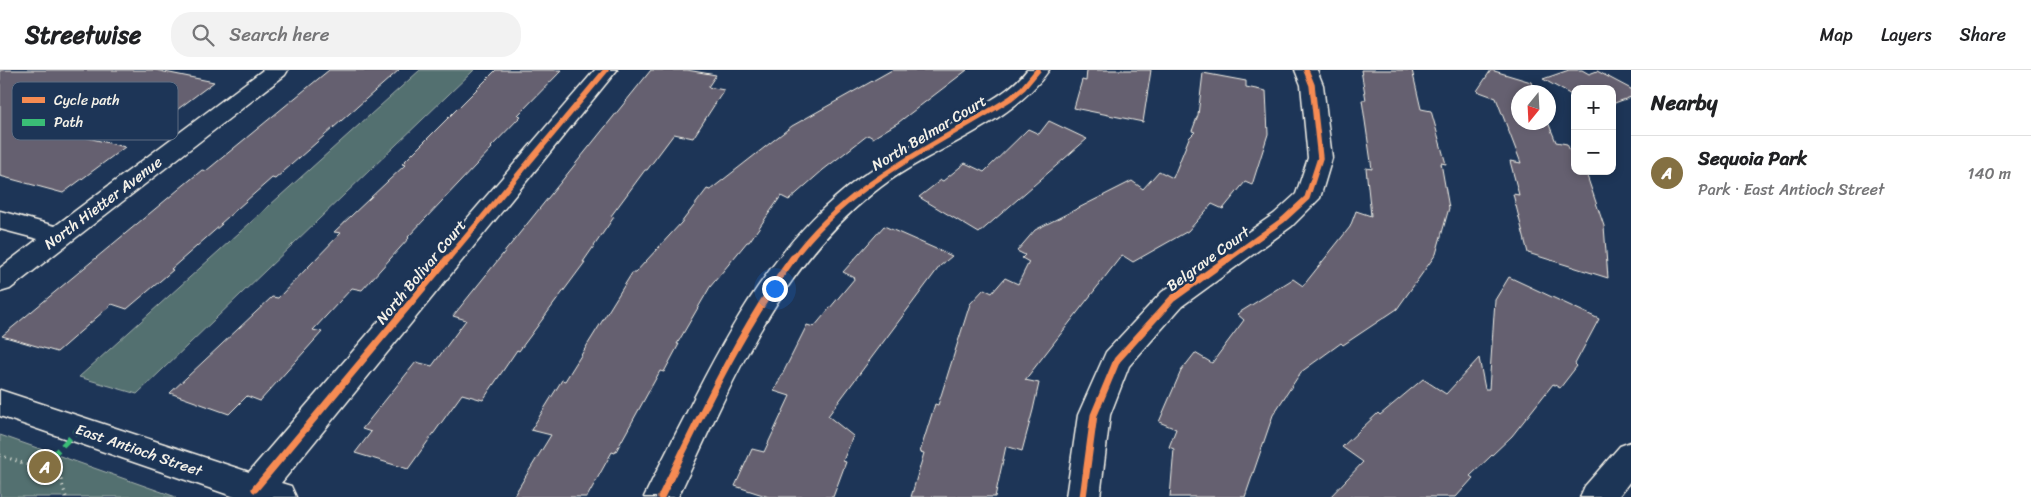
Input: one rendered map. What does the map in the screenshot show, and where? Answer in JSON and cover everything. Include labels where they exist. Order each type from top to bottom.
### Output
[{"type":"street","name":"North Hietter Avenue","points":[[0,282],[277,70]]},
{"type":"street","name":"North Bolivar Court","points":[[267,493],[606,70]]},
{"type":"street","name":"North Belmar Court","points":[[661,497],[747,326],[789,262],[827,220],[863,188],[912,154],[981,117],[1020,91],[1038,70]]},
{"type":"street","name":"Belgrave Court","points":[[1083,497],[1094,416],[1116,360],[1172,299],[1283,220],[1307,198],[1320,158],[1312,84],[1306,70]]},
{"type":"street","points":[[0,220],[59,236]]},
{"type":"street","name":"East Antioch Street","points":[[0,403],[267,493]]},
{"type":"street","points":[[1597,497],[1631,456]]},
{"type":"path","points":[[0,455],[39,469],[61,480],[66,497]]},
{"type":"green space","points":[[420,70],[474,70],[137,394],[79,377]]},
{"type":"green space","points":[[0,435],[6,437],[176,497],[0,497]]},
{"type":"building","points":[[0,70],[155,70],[214,82],[178,109],[178,82],[12,82],[12,140],[96,140],[125,147],[63,193],[0,176]]},
{"type":"building","points":[[329,70],[399,70],[275,179],[272,178],[171,269],[173,270],[127,309],[112,304],[57,352],[2,336],[202,170],[206,171]]},
{"type":"building","points":[[496,70],[562,70],[518,115],[521,116],[408,237],[362,290],[352,288],[313,330],[322,332],[260,401],[247,396],[229,414],[170,393],[272,297],[278,298],[341,233],[334,232],[405,165],[402,164]]},
{"type":"building","points":[[651,70],[687,70],[716,75],[708,87],[724,90],[693,138],[674,134],[647,170],[645,170],[611,216],[614,217],[583,262],[585,262],[519,351],[517,350],[483,400],[462,394],[408,469],[355,453],[371,432],[362,429],[416,362],[432,366],[466,320],[453,316]]},
{"type":"building","points":[[892,70],[967,70],[899,122],[873,138],[868,135],[823,170],[789,200],[781,196],[749,242],[747,242],[710,287],[677,344],[679,344],[664,372],[660,371],[615,453],[612,452],[587,497],[513,497],[551,435],[531,430],[562,380],[565,381],[632,273],[635,273],[681,223],[707,189],[710,190],[792,126]]},
{"type":"building","points":[[1087,70],[1151,70],[1143,122],[1074,108],[1082,80],[1086,81]]},
{"type":"building","points":[[1361,70],[1412,70],[1421,109],[1431,111],[1446,164],[1441,163],[1449,208],[1436,254],[1397,309],[1343,345],[1341,343],[1301,372],[1273,415],[1245,497],[1170,497],[1174,449],[1169,447],[1176,429],[1159,422],[1181,371],[1195,353],[1212,363],[1244,320],[1237,314],[1293,279],[1303,286],[1350,227],[1356,211],[1371,216],[1366,168],[1372,169],[1362,100],[1366,100]]},
{"type":"building","points":[[1491,70],[1531,82],[1532,85],[1511,85],[1511,130],[1551,130],[1556,142],[1567,144],[1571,153],[1571,175],[1587,176],[1604,226],[1608,278],[1528,253],[1513,194],[1519,195],[1510,161],[1521,163],[1496,98],[1477,91]]},
{"type":"building","points":[[1569,70],[1582,70],[1589,74],[1597,71],[1631,89],[1631,97],[1616,103],[1616,85],[1571,85],[1571,95],[1543,79]]},
{"type":"building","points":[[1203,73],[1246,81],[1246,87],[1266,91],[1268,134],[1252,185],[1245,182],[1223,209],[1212,204],[1188,231],[1133,262],[1122,255],[1025,380],[1039,383],[1033,410],[1022,451],[1006,446],[995,497],[911,497],[924,453],[920,452],[935,404],[938,405],[970,304],[984,289],[992,293],[1005,278],[1018,284],[1029,262],[1022,258],[1025,255],[1017,251],[1035,230],[1132,181],[1143,189],[1159,171],[1173,178],[1189,138],[1195,132],[1192,131],[1198,115]]},
{"type":"building","points":[[1049,121],[1087,139],[979,233],[919,197],[965,163],[984,172],[1028,129],[1039,134]]},
{"type":"building","points":[[884,226],[952,256],[940,266],[828,416],[853,436],[843,461],[846,462],[833,497],[769,497],[735,486],[752,449],[764,452],[790,396],[774,391],[807,325],[814,327],[855,278],[843,272]]},
{"type":"building","points":[[1509,277],[1599,319],[1575,364],[1577,366],[1560,388],[1553,384],[1512,436],[1470,476],[1473,478],[1456,497],[1330,497],[1363,462],[1342,447],[1378,413],[1380,415],[1423,379],[1446,394],[1479,358],[1485,389],[1489,389],[1495,300]]},
{"type":"marked path","points":[[39,469],[79,429]]},
{"type":"cycle path","points":[[255,489],[606,70]]},
{"type":"cycle path","points":[[661,497],[745,330],[797,252],[829,218],[864,187],[895,166],[1011,98],[1023,88],[1038,70]]},
{"type":"cycle path","points":[[1083,497],[1094,415],[1117,360],[1172,299],[1283,220],[1307,198],[1320,158],[1312,85],[1306,70]]},
{"type":"place","name":"Sequoia Park","points":[[45,467]]}]
